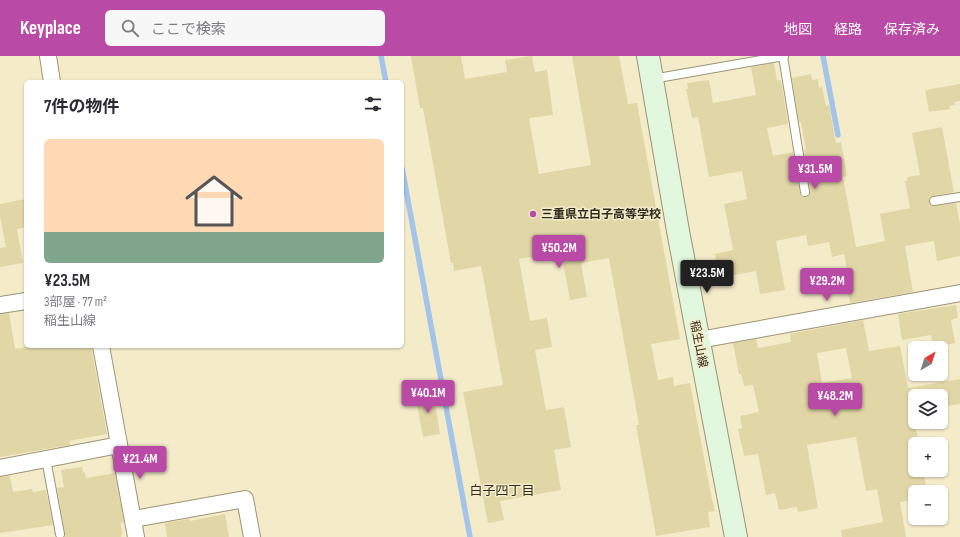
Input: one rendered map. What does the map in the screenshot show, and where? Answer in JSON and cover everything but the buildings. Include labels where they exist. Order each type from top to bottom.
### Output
[{"type":"main road","name":"稲生山線","points":[[648,56],[736,537]]},
{"type":"street","points":[[48,56],[52,80]]},
{"type":"street","points":[[699,340],[960,293]]},
{"type":"street","points":[[0,305],[24,301]]},
{"type":"street","points":[[101,348],[134,519],[136,537]]},
{"type":"street","points":[[0,468],[119,445]]},
{"type":"street","points":[[134,519],[245,499],[252,537]]},
{"type":"lane","points":[[651,79],[783,56],[805,192]]},
{"type":"lane","points":[[934,201],[960,197]]},
{"type":"lane","points":[[46,460],[60,534]]},
{"type":"waterway","points":[[381,56],[386,80]]},
{"type":"waterway","points":[[823,56],[838,135]]},
{"type":"waterway","points":[[404,179],[470,537]]},
{"type":"place","name":"三重県立白子高等学校","points":[[533,214]]},
{"type":"district","name":"白子四丁目","points":[[502,490]]}]
